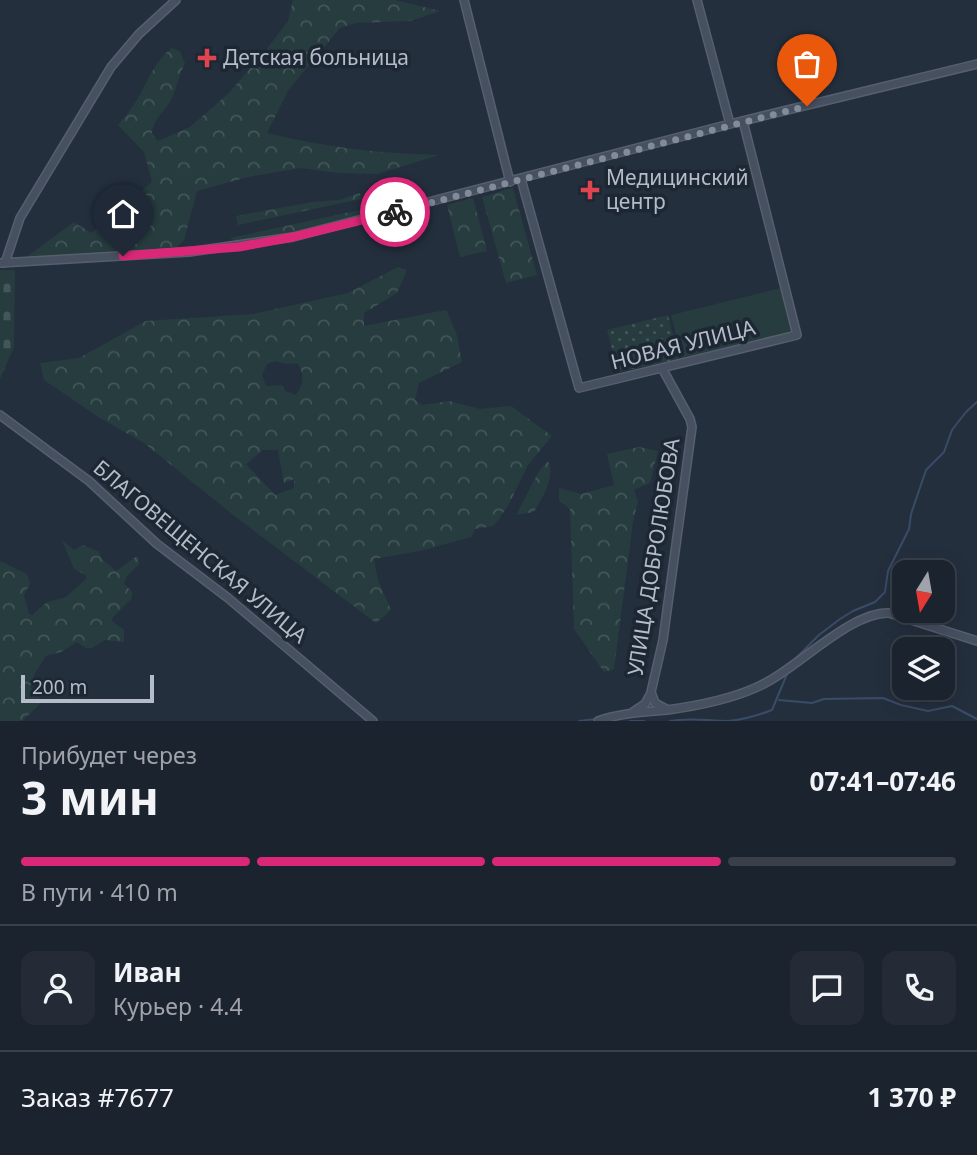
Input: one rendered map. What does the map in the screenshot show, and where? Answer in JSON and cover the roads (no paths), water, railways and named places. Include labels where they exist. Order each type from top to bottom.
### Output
[{"type":"main road","points":[[176,0],[139,33],[111,67],[20,218],[3,263],[239,247],[347,225],[730,124],[977,64]]},
{"type":"main road","points":[[464,0],[510,182]]},
{"type":"main road","points":[[697,0],[730,124]]},
{"type":"main road","name":"НОВАЯ УЛИЦА","points":[[521,179],[579,388],[797,335],[743,121]]},
{"type":"main road","name":"УЛИЦА ДОБРОЛЮБОВА","points":[[662,368],[692,427],[663,639],[651,692],[655,704],[667,709]]},
{"type":"main road","name":"БЛАГОВЕЩЕНСКАЯ УЛИЦА","points":[[0,415],[89,481],[157,544],[228,598],[373,721]]},
{"type":"main road","points":[[598,721],[631,713],[697,706],[756,688],[869,615],[889,613],[977,641]]},
{"type":"main road","points":[[631,713],[645,704],[651,692]]},
{"type":"waterway","points":[[794,660],[840,619],[875,602],[885,592],[888,571],[909,529],[911,514],[926,470],[944,452],[952,430],[977,402]]},
{"type":"waterway","points":[[670,721],[733,720],[772,710],[787,674]]},
{"type":"waterway","points":[[779,700],[812,703],[824,699],[883,698],[928,711],[952,706],[977,719]]},
{"type":"waterway","points":[[579,721],[596,719]]},
{"type":"waterway","points":[[630,721],[644,721]]},
{"type":"place","name":"Детская больница","points":[[207,58]]},
{"type":"place","name":"Медицинский центр","points":[[590,190]]}]
